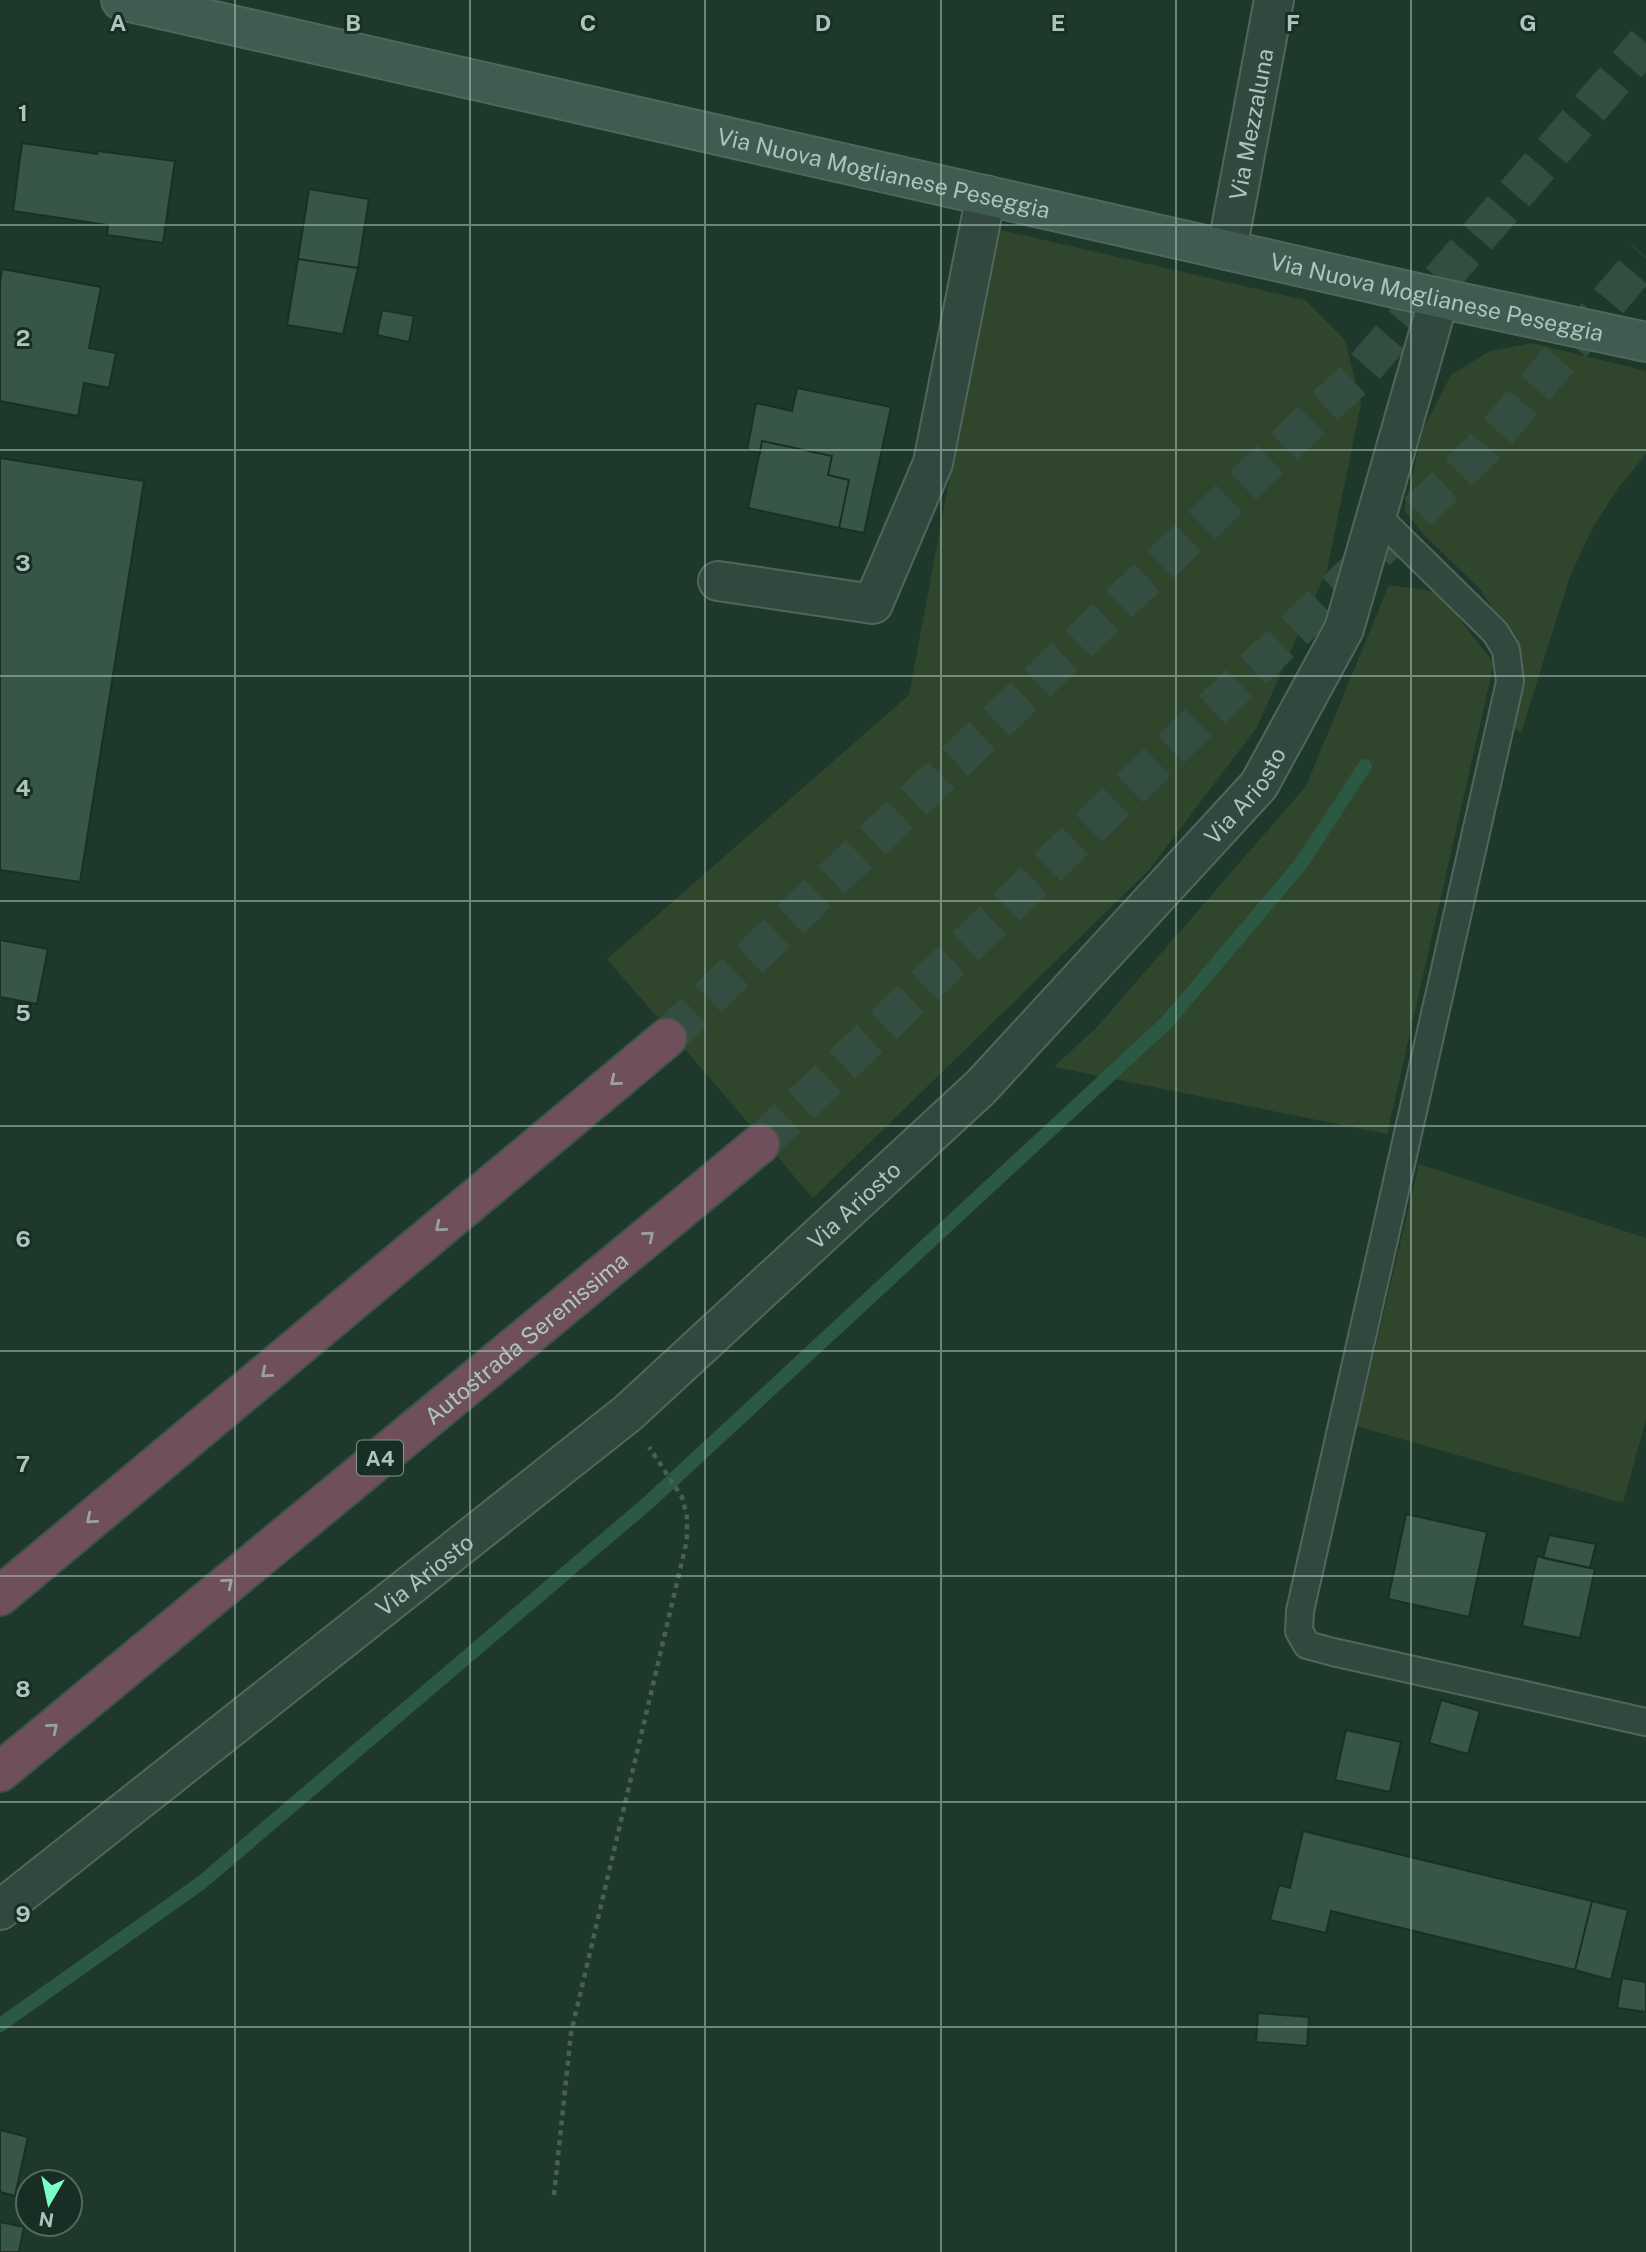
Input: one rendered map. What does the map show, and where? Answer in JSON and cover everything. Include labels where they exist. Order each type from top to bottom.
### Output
[{"type":"highway","points":[[0,1596],[667,1038]]},
{"type":"highway","name":"Autostrada Serenissima","points":[[0,1772],[760,1144]]},
{"type":"main road","name":"Via Nuova Moglianese Peseggia","points":[[121,0],[1439,298],[1646,342]]},
{"type":"street","name":"Via Mezzaluna","points":[[1227,250],[1274,0]]},
{"type":"street","points":[[718,581],[873,604],[933,463],[986,195]]},
{"type":"street","name":"Via Ariosto","points":[[0,1910],[628,1413],[981,1087],[1259,785],[1344,629],[1439,298]]},
{"type":"lane","points":[[1377,515],[1495,632],[1506,650],[1510,682],[1306,1584],[1299,1631],[1307,1645],[1646,1722]]},
{"type":"path","points":[[554,2195],[570,2032],[687,1540],[687,1517],[682,1497],[664,1469]]},
{"type":"green space","points":[[996,229],[1305,300],[1345,340],[1361,404],[1327,570],[1257,727],[1149,870],[813,1198],[607,959],[909,695]]},
{"type":"green space","points":[[1532,343],[1646,371],[1646,454],[1618,488],[1591,531],[1570,576],[1521,733],[1514,728],[1516,675],[1510,636],[1481,590],[1424,535],[1404,510],[1424,427],[1451,375],[1490,351]]},
{"type":"green space","points":[[1389,585],[1438,592],[1494,663],[1387,1134],[1054,1067],[1098,1026],[1306,786]]},
{"type":"green space","points":[[1419,1164],[1646,1238],[1646,1419],[1623,1503],[1357,1426]]},
{"type":"building","points":[[22,143],[97,154],[98,151],[175,161],[163,243],[107,235],[108,225],[13,211]]},
{"type":"building","points":[[309,189],[369,199],[358,268],[298,259]]},
{"type":"building","points":[[298,259],[358,268],[343,334],[287,325]]},
{"type":"building","points":[[2,269],[101,287],[89,348],[116,353],[109,388],[84,383],[78,416],[0,401]]},
{"type":"building","points":[[382,310],[414,316],[409,342],[377,335]]},
{"type":"building","points":[[797,388],[891,407],[864,533],[839,528],[849,480],[828,475],[832,456],[762,441],[760,453],[747,450],[756,403],[792,411]]},
{"type":"building","points":[[762,441],[832,456],[828,475],[849,480],[839,528],[748,508]]},
{"type":"building","points":[[0,458],[144,481],[80,882],[0,870]]},
{"type":"building","points":[[0,940],[48,949],[37,1004],[0,997]]},
{"type":"building","points":[[1406,1514],[1487,1532],[1469,1617],[1388,1599]]},
{"type":"building","points":[[1549,1535],[1596,1544],[1590,1568],[1543,1558]]},
{"type":"building","points":[[1537,1556],[1595,1569],[1580,1638],[1522,1626]]},
{"type":"building","points":[[1441,1700],[1480,1711],[1468,1754],[1429,1743]]},
{"type":"building","points":[[1346,1730],[1401,1742],[1390,1792],[1335,1780]]},
{"type":"building","points":[[1303,1831],[1592,1901],[1575,1970],[1331,1911],[1326,1933],[1270,1920],[1279,1885],[1290,1888]]},
{"type":"building","points":[[1592,1901],[1628,1910],[1611,1980],[1575,1970]]},
{"type":"building","points":[[1622,1978],[1646,1982],[1646,2012],[1617,2008]]},
{"type":"building","points":[[1258,2013],[1309,2017],[1307,2046],[1256,2042]]},
{"type":"building","points":[[0,2130],[28,2137],[21,2168],[14,2168],[14,2196],[0,2192]]},
{"type":"building","points":[[0,2222],[14,2225],[14,2238],[22,2238],[19,2252],[0,2252]]},
{"type":"waterway","points":[[0,2025],[201,1883],[649,1502],[1167,1022],[1300,865],[1365,766]]},
{"type":"tunnel","points":[[667,1038],[1359,374],[1646,43]]},
{"type":"tunnel","points":[[760,1144],[1483,449],[1646,257]]}]
